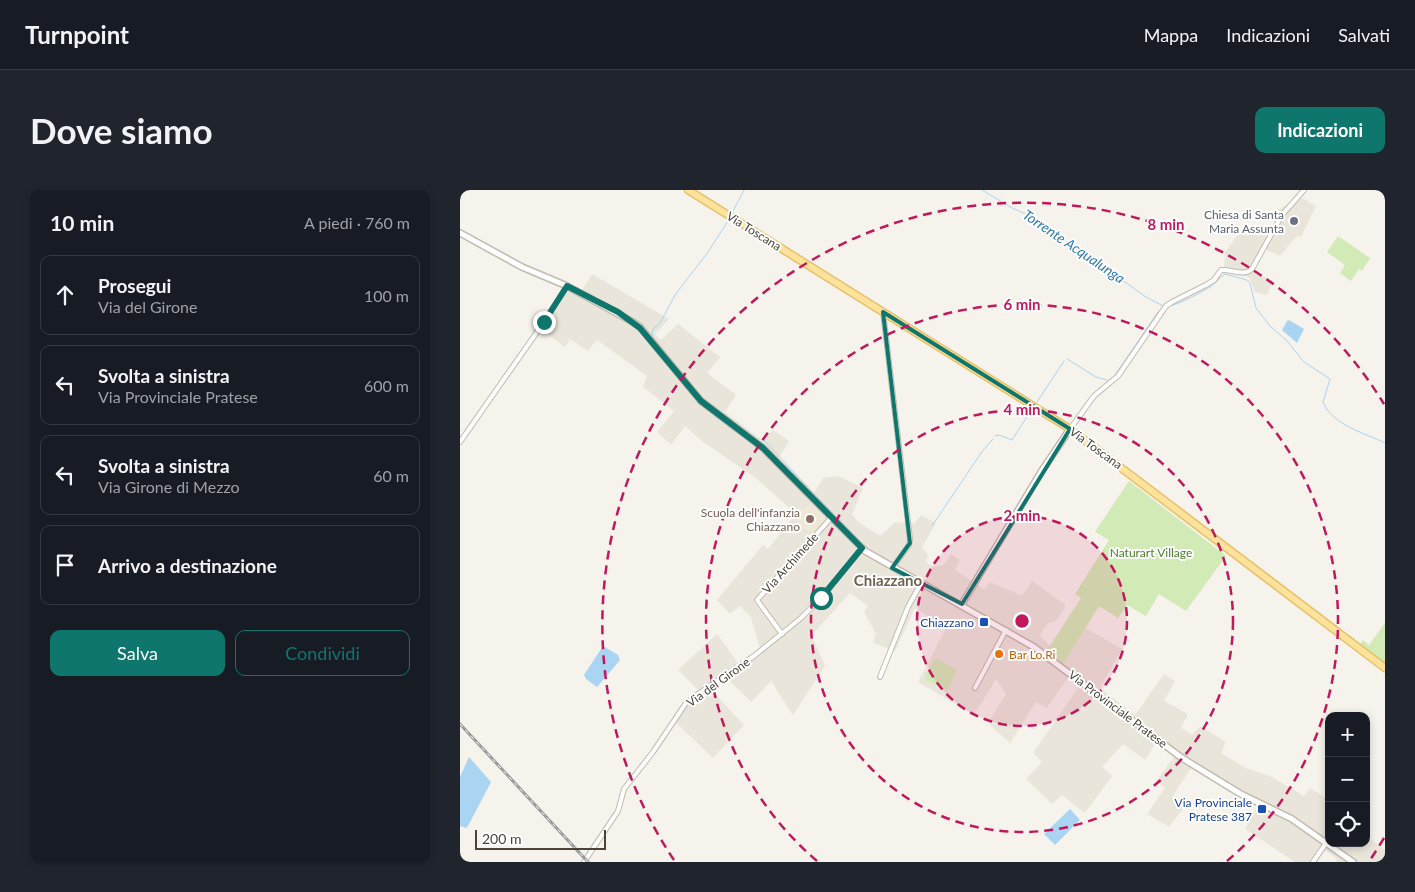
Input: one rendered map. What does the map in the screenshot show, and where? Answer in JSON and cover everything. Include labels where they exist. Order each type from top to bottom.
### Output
[{"type":"main road","name":"Via Toscana","points":[[688,190],[1070,429],[1385,668]]},
{"type":"street","points":[[962,604],[1041,472],[1070,429],[1094,396],[1118,376],[1169,304],[1214,280],[1221,270],[1227,269],[1243,273],[1252,269],[1282,215],[1304,190]]},
{"type":"street","name":"Via Provinciale Pratese","points":[[460,233],[522,267],[567,286],[618,312],[640,328],[701,401],[763,448],[862,548],[892,568],[962,604],[1006,630],[1060,665],[1182,758],[1239,793],[1292,819],[1325,842]]},
{"type":"street","points":[[460,442],[567,286]]},
{"type":"street","points":[[883,312],[910,541],[892,568]]},
{"type":"street","name":"Via Archimede","points":[[782,634],[757,600],[831,518]]},
{"type":"street","name":"Via del Girone","points":[[584,862],[618,811],[624,789],[653,752],[686,703],[754,656],[812,608],[862,548]]},
{"type":"street","points":[[880,677],[908,607],[922,583]]},
{"type":"street","points":[[975,688],[1006,630]]},
{"type":"street","points":[[1313,862],[1325,844]]},
{"type":"street","name":"Via Provinciale Pratese","points":[[1332,847],[1353,862]]},
{"type":"highlighted area","points":[[883,312],[1070,429],[962,604],[892,568],[910,543]]},
{"type":"shaded area","points":[[1302,198],[1316,206],[1301,237],[1297,236],[1280,256],[1265,249],[1253,270],[1272,284],[1267,295],[1255,292],[1249,277],[1224,272],[1225,252],[1240,232],[1247,236],[1254,228],[1267,237],[1275,226],[1273,213]]},
{"type":"shaded area","points":[[592,274],[669,319],[655,334],[661,340],[678,324],[720,357],[707,373],[736,395],[725,412],[762,440],[773,430],[789,441],[779,458],[814,493],[823,478],[839,476],[863,488],[852,514],[858,522],[880,536],[895,522],[914,524],[921,515],[936,523],[922,547],[928,555],[926,562],[934,567],[944,565],[951,554],[960,560],[955,570],[984,589],[990,582],[1022,596],[1032,581],[1066,605],[1056,621],[1048,623],[1040,635],[1050,646],[1046,652],[1063,665],[1086,628],[1122,649],[1100,688],[1135,715],[1164,674],[1175,681],[1164,701],[1188,714],[1181,728],[1192,735],[1200,726],[1226,742],[1221,753],[1246,768],[1270,776],[1304,796],[1310,788],[1325,797],[1325,847],[1370,847],[1370,838],[1385,850],[1385,862],[1336,862],[1337,859],[1326,850],[1317,862],[1295,862],[1245,829],[1257,807],[1191,768],[1172,797],[1184,807],[1169,827],[1147,814],[1165,788],[1156,781],[1175,756],[1156,742],[1145,760],[1123,744],[1102,767],[1112,776],[1085,813],[1062,795],[1052,804],[1026,779],[1042,762],[1033,753],[1078,688],[1068,677],[1047,708],[1036,702],[1010,743],[988,723],[1006,694],[996,679],[974,715],[918,682],[946,628],[915,608],[895,651],[873,643],[876,634],[864,612],[868,606],[850,593],[810,637],[815,643],[825,666],[793,715],[771,681],[751,702],[728,679],[712,691],[744,725],[713,758],[672,719],[686,699],[698,690],[678,670],[717,634],[738,663],[760,649],[751,617],[740,606],[730,614],[717,600],[763,545],[768,549],[796,514],[756,478],[702,441],[685,426],[671,445],[657,432],[674,411],[643,387],[647,376],[597,340],[588,351],[570,339],[565,347],[538,327],[565,283],[582,290]]},
{"type":"shaded area","name":"Scuola dell'infanzia Chiazzano","points":[[811,502],[825,519],[812,534],[793,518]]},
{"type":"green space","points":[[1338,236],[1370,258],[1362,271],[1359,269],[1351,281],[1340,273],[1345,265],[1327,252]]},
{"type":"green space","name":"Naturart Village","points":[[1129,481],[1226,556],[1186,611],[1159,594],[1146,616],[1127,605],[1118,618],[1099,606],[1063,665],[1046,652],[1081,598],[1075,594],[1109,540],[1095,532]]},
{"type":"green space","points":[[1385,623],[1385,664],[1360,644],[1363,640],[1369,645]]},
{"type":"green space","points":[[935,658],[957,670],[947,690],[924,679]]},
{"type":"water","points":[[1289,320],[1304,329],[1297,343],[1282,330]]},
{"type":"water","points":[[603,646],[618,655],[620,660],[597,687],[586,679],[584,675]]},
{"type":"water","points":[[469,757],[491,782],[466,828],[460,826],[460,777]]},
{"type":"water","points":[[1070,809],[1080,820],[1055,845],[1044,834]]},
{"type":"waterway","points":[[732,213],[744,190]]},
{"type":"waterway","name":"Torrente Acqualunga","points":[[982,190],[1012,208],[1033,217],[1059,238],[1146,297],[1163,306]]},
{"type":"waterway","points":[[653,339],[653,329],[660,323],[675,295],[708,252],[728,221]]},
{"type":"waterway","points":[[1173,305],[1207,289],[1225,274],[1247,280],[1250,283],[1256,308],[1270,326],[1287,341],[1304,362],[1330,379],[1323,402],[1327,410],[1341,422],[1385,443]]},
{"type":"waterway","points":[[1113,378],[1158,312]]},
{"type":"waterway","points":[[1067,359],[1096,377],[1110,381]]},
{"type":"waterway","points":[[1037,402],[1064,361]]},
{"type":"waterway","points":[[995,436],[999,435],[1012,440],[1032,409]]},
{"type":"waterway","points":[[762,438],[849,531]]},
{"type":"waterway","points":[[932,526],[981,453],[993,439]]},
{"type":"railway","points":[[460,724],[588,862]]},
{"type":"place","name":"Chiesa di Santa Maria Assunta","points":[[1294,221]]},
{"type":"place","name":"Scuola dell'infanzia Chiazzano","points":[[810,519]]},
{"type":"place","name":"Chiazzano","points":[[984,622]]},
{"type":"place","name":"Bar Lo.Ri","points":[[999,654]]},
{"type":"place","name":"Via Provinciale Pratese 387","points":[[1262,809]]},
{"type":"district","name":"Chiazzano","points":[[888,580]]},
{"type":"route","points":[[544,322],[567,286],[618,312],[640,328],[701,401],[763,448],[862,548],[821,598]]}]
